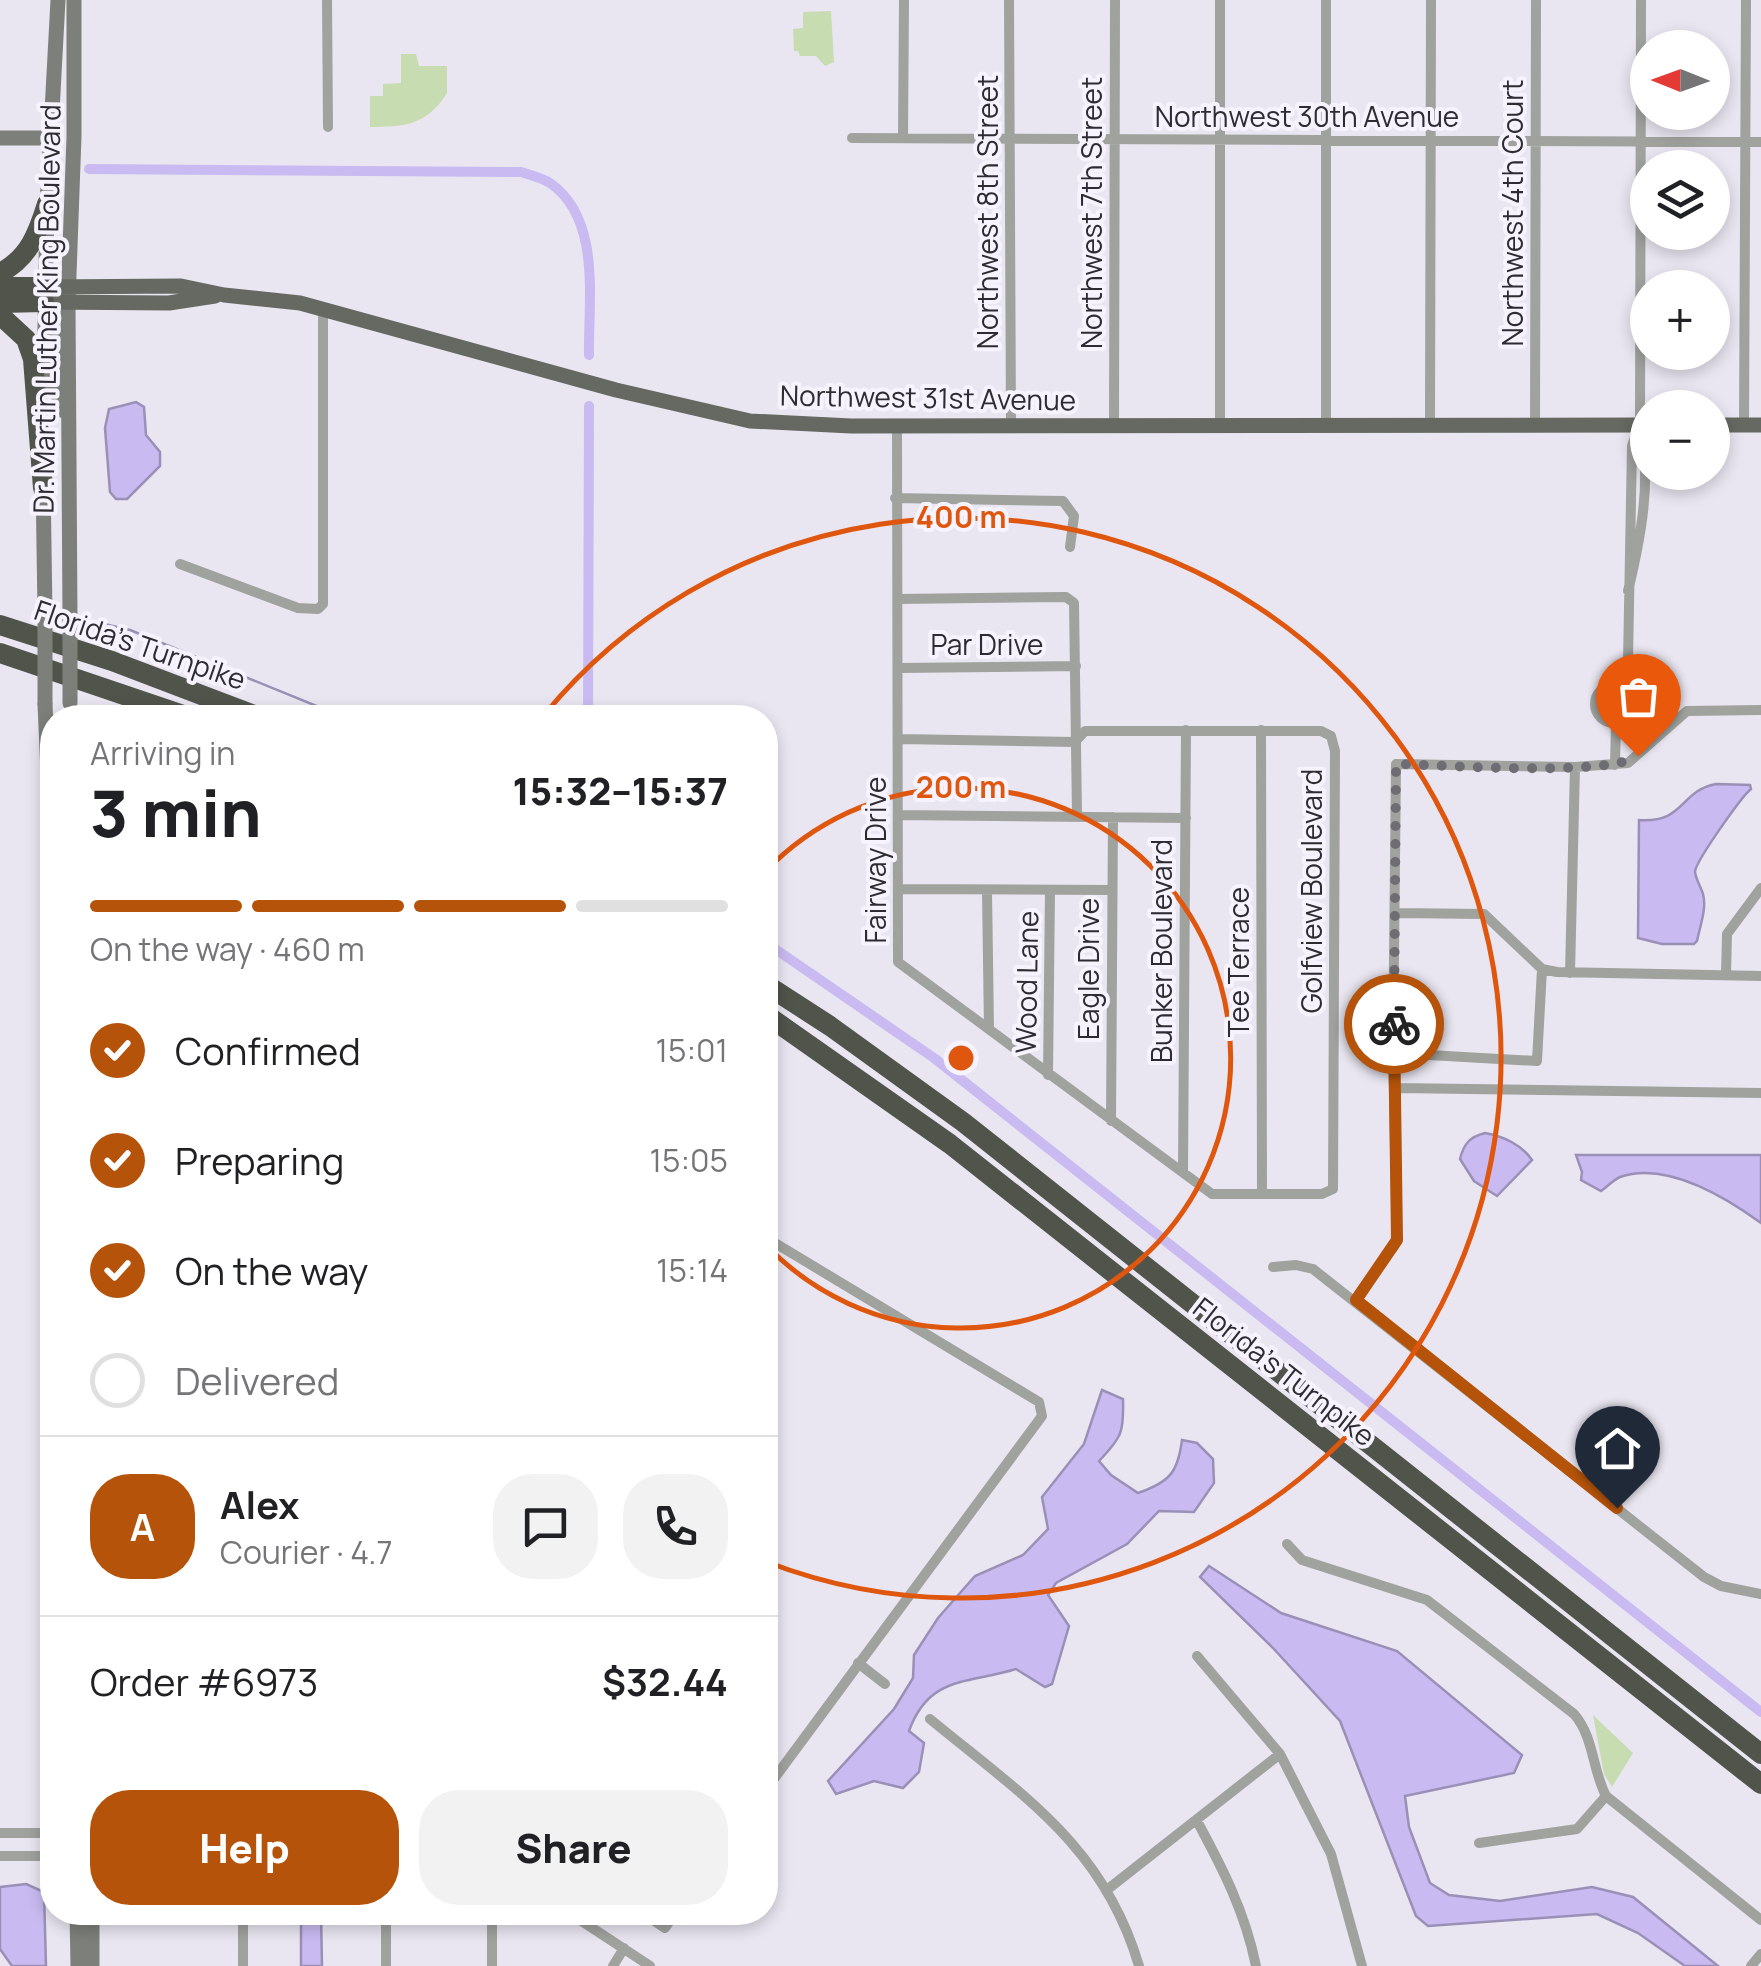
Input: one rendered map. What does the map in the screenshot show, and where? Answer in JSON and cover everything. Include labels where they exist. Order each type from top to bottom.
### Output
[{"type":"highway","points":[[0,272],[14,266],[29,249],[38,234],[46,204]]},
{"type":"highway","points":[[0,287],[44,295]]},
{"type":"highway","points":[[0,302],[44,295]]},
{"type":"highway","points":[[0,315],[26,339],[33,359],[44,488]]},
{"type":"highway","name":"Florida's Turnpike","points":[[0,625],[112,661],[228,705]]},
{"type":"highway","name":"Florida's Turnpike","points":[[0,653],[154,705]]},
{"type":"highway","name":"Florida's Turnpike","points":[[778,992],[962,1122],[1761,1754]]},
{"type":"highway","name":"Florida's Turnpike","points":[[778,1023],[966,1156],[1761,1784]]},
{"type":"main road","name":"Dr. Martin Luther King Boulevard","points":[[45,705],[44,295],[58,0]]},
{"type":"main road","name":"Dr. Martin Luther King Boulevard","points":[[70,705],[69,294],[74,0]]},
{"type":"main road","points":[[0,138],[51,138]]},
{"type":"main road","name":"Northwest 31st Avenue","points":[[44,295],[181,286],[224,295],[300,302],[616,390],[750,421],[897,426],[1630,425]]},
{"type":"main road","points":[[44,295],[51,312],[62,442],[69,460]]},
{"type":"main road","points":[[77,1925],[78,1966]]},
{"type":"main road","points":[[92,1925],[92,1966]]},
{"type":"street","points":[[328,0],[328,127]]},
{"type":"street","points":[[903,137],[904,0]]},
{"type":"street","name":"Northwest 8th Street","points":[[1010,0],[1011,425]]},
{"type":"street","name":"Northwest 7th Street","points":[[1114,425],[1115,0]]},
{"type":"street","points":[[1220,0],[1220,426]]},
{"type":"street","points":[[1326,0],[1326,426]]},
{"type":"street","points":[[1430,425],[1431,0]]},
{"type":"street","name":"Northwest 4th Court","points":[[1535,425],[1536,0]]},
{"type":"street","points":[[1641,0],[1644,390]]},
{"type":"street","points":[[1746,0],[1753,425]]},
{"type":"street","name":"Northwest 30th Avenue","points":[[852,138],[1761,142]]},
{"type":"street","points":[[180,564],[298,608],[318,609],[323,604],[323,311]]},
{"type":"street","name":"Fairway Drive","points":[[897,426],[898,962],[1212,1194],[1322,1194],[1333,1189]]},
{"type":"street","points":[[1622,686],[1628,662],[1631,490]]},
{"type":"street","points":[[895,498],[1063,501],[1074,516],[1070,547]]},
{"type":"street","points":[[898,598],[1066,597],[1074,603],[1078,816]]},
{"type":"street","name":"Par Drive","points":[[898,668],[1076,666]]},
{"type":"street","points":[[1616,723],[1631,713],[1633,701],[1622,686]]},
{"type":"street","points":[[1616,723],[1600,717],[1595,698],[1603,688],[1622,686]]},
{"type":"street","points":[[1633,701],[1669,693]]},
{"type":"street","points":[[1356,1300],[1397,1240],[1393,1053],[1396,764],[1615,765],[1638,756],[1687,711],[1761,710]]},
{"type":"street","points":[[1615,765],[1616,723]]},
{"type":"street","name":"Golfview Boulevard","points":[[898,738],[1075,742],[1085,731],[1186,730],[1321,731],[1330,736],[1335,751],[1333,1189]]},
{"type":"street","name":"Bunker Boulevard","points":[[1183,1172],[1186,730]]},
{"type":"street","name":"Tee Terrace","points":[[1261,730],[1262,1194]]},
{"type":"street","points":[[1570,972],[1575,767]]},
{"type":"street","points":[[898,815],[1186,818]]},
{"type":"street","name":"Eagle Drive","points":[[1111,1122],[1113,817]]},
{"type":"street","points":[[1726,976],[1727,934],[1761,888]]},
{"type":"street","points":[[898,889],[1112,890]]},
{"type":"street","points":[[986,890],[989,1030]]},
{"type":"street","name":"Wood Lane","points":[[1048,1075],[1050,890]]},
{"type":"street","points":[[1396,914],[1484,914],[1542,969],[1761,976]]},
{"type":"street","points":[[1393,1053],[1536,1060],[1542,969]]},
{"type":"street","points":[[1396,1088],[1761,1093]]},
{"type":"street","points":[[778,1245],[1039,1402],[1042,1416],[778,1773]]},
{"type":"street","points":[[1274,1268],[1296,1265],[1313,1269],[1704,1577],[1721,1586],[1761,1594]]},
{"type":"street","points":[[1287,1544],[1302,1560],[1427,1600],[1574,1714],[1585,1727],[1606,1796],[1761,1920]]},
{"type":"street","points":[[1197,1656],[1280,1754],[1330,1854],[1362,1966]]},
{"type":"street","points":[[858,1663],[884,1684]]},
{"type":"street","points":[[930,1720],[1066,1833],[1108,1889],[1139,1966]]},
{"type":"street","points":[[1108,1889],[1280,1754]]},
{"type":"street","points":[[1480,1843],[1577,1829],[1606,1796]]},
{"type":"street","points":[[1196,1821],[1232,1885],[1248,1925],[1256,1966]]},
{"type":"street","points":[[0,1832],[40,1833]]},
{"type":"street","points":[[0,1856],[40,1856]]},
{"type":"street","points":[[243,1925],[243,1966]]},
{"type":"street","points":[[386,1925],[386,1966]]},
{"type":"street","points":[[492,1925],[492,1966]]},
{"type":"street","points":[[588,1925],[650,1966]]},
{"type":"street","points":[[612,1966],[624,1948]]},
{"type":"street","points":[[1751,1966],[1761,1954]]},
{"type":"green space","points":[[831,11],[834,62],[825,66],[816,56],[800,56],[794,51],[793,29],[803,28],[803,12]]},
{"type":"green space","points":[[401,54],[416,54],[419,66],[447,66],[447,93],[431,112],[414,122],[370,127],[370,96],[383,96],[383,84],[401,83]]},
{"type":"green space","points":[[1593,1715],[1633,1753],[1612,1787],[1604,1774]]},
{"type":"shaded area","points":[[136,402],[144,407],[146,435],[160,452],[160,466],[127,499],[116,499],[110,492],[105,428],[109,409]]},
{"type":"shaded area","points":[[1716,784],[1750,785],[1751,789],[1697,866],[1695,872],[1704,905],[1697,941],[1662,944],[1638,938],[1639,820],[1666,817],[1695,793]]},
{"type":"shaded area","points":[[1485,1133],[1512,1142],[1532,1160],[1497,1196],[1474,1181],[1460,1159],[1468,1142]]},
{"type":"shaded area","points":[[1576,1155],[1761,1155],[1761,1223],[1695,1184],[1657,1174],[1620,1177],[1601,1191],[1581,1180]]},
{"type":"shaded area","points":[[1102,1390],[1123,1399],[1120,1433],[1099,1461],[1111,1475],[1138,1493],[1158,1485],[1175,1468],[1182,1440],[1197,1443],[1213,1459],[1214,1483],[1194,1512],[1159,1511],[1127,1544],[1056,1583],[1048,1595],[1069,1626],[1052,1684],[1045,1687],[1016,1669],[966,1680],[939,1691],[917,1713],[909,1731],[924,1743],[919,1772],[903,1788],[874,1781],[836,1794],[828,1781],[894,1709],[913,1678],[914,1655],[938,1618],[975,1576],[1023,1555],[1048,1529],[1042,1497],[1084,1444]]},
{"type":"shaded area","points":[[1209,1566],[1281,1613],[1397,1651],[1522,1755],[1514,1773],[1405,1796],[1409,1827],[1430,1883],[1449,1895],[1500,1901],[1592,1887],[1633,1897],[1718,1966],[1685,1966],[1638,1933],[1597,1914],[1428,1926],[1416,1916],[1340,1721],[1200,1577]]},
{"type":"shaded area","points":[[26,1884],[40,1890],[46,1966],[12,1966],[0,1949],[0,1887]]},
{"type":"shaded area","points":[[301,1925],[321,1925],[322,1966],[301,1966]]},
{"type":"waterway","points":[[89,169],[521,172],[540,178],[567,199],[585,239],[590,286],[589,355]]},
{"type":"waterway","points":[[588,705],[589,406]]},
{"type":"waterway","points":[[95,631],[100,623],[130,630],[314,705]]},
{"type":"waterway","points":[[778,951],[934,1058],[1761,1712]]},
{"type":"way so far","points":[[1394,1024],[1396,764],[1575,767],[1628,763],[1638,756]]},
{"type":"route","points":[[1394,1024],[1397,1240],[1356,1300],[1617,1508]]}]
